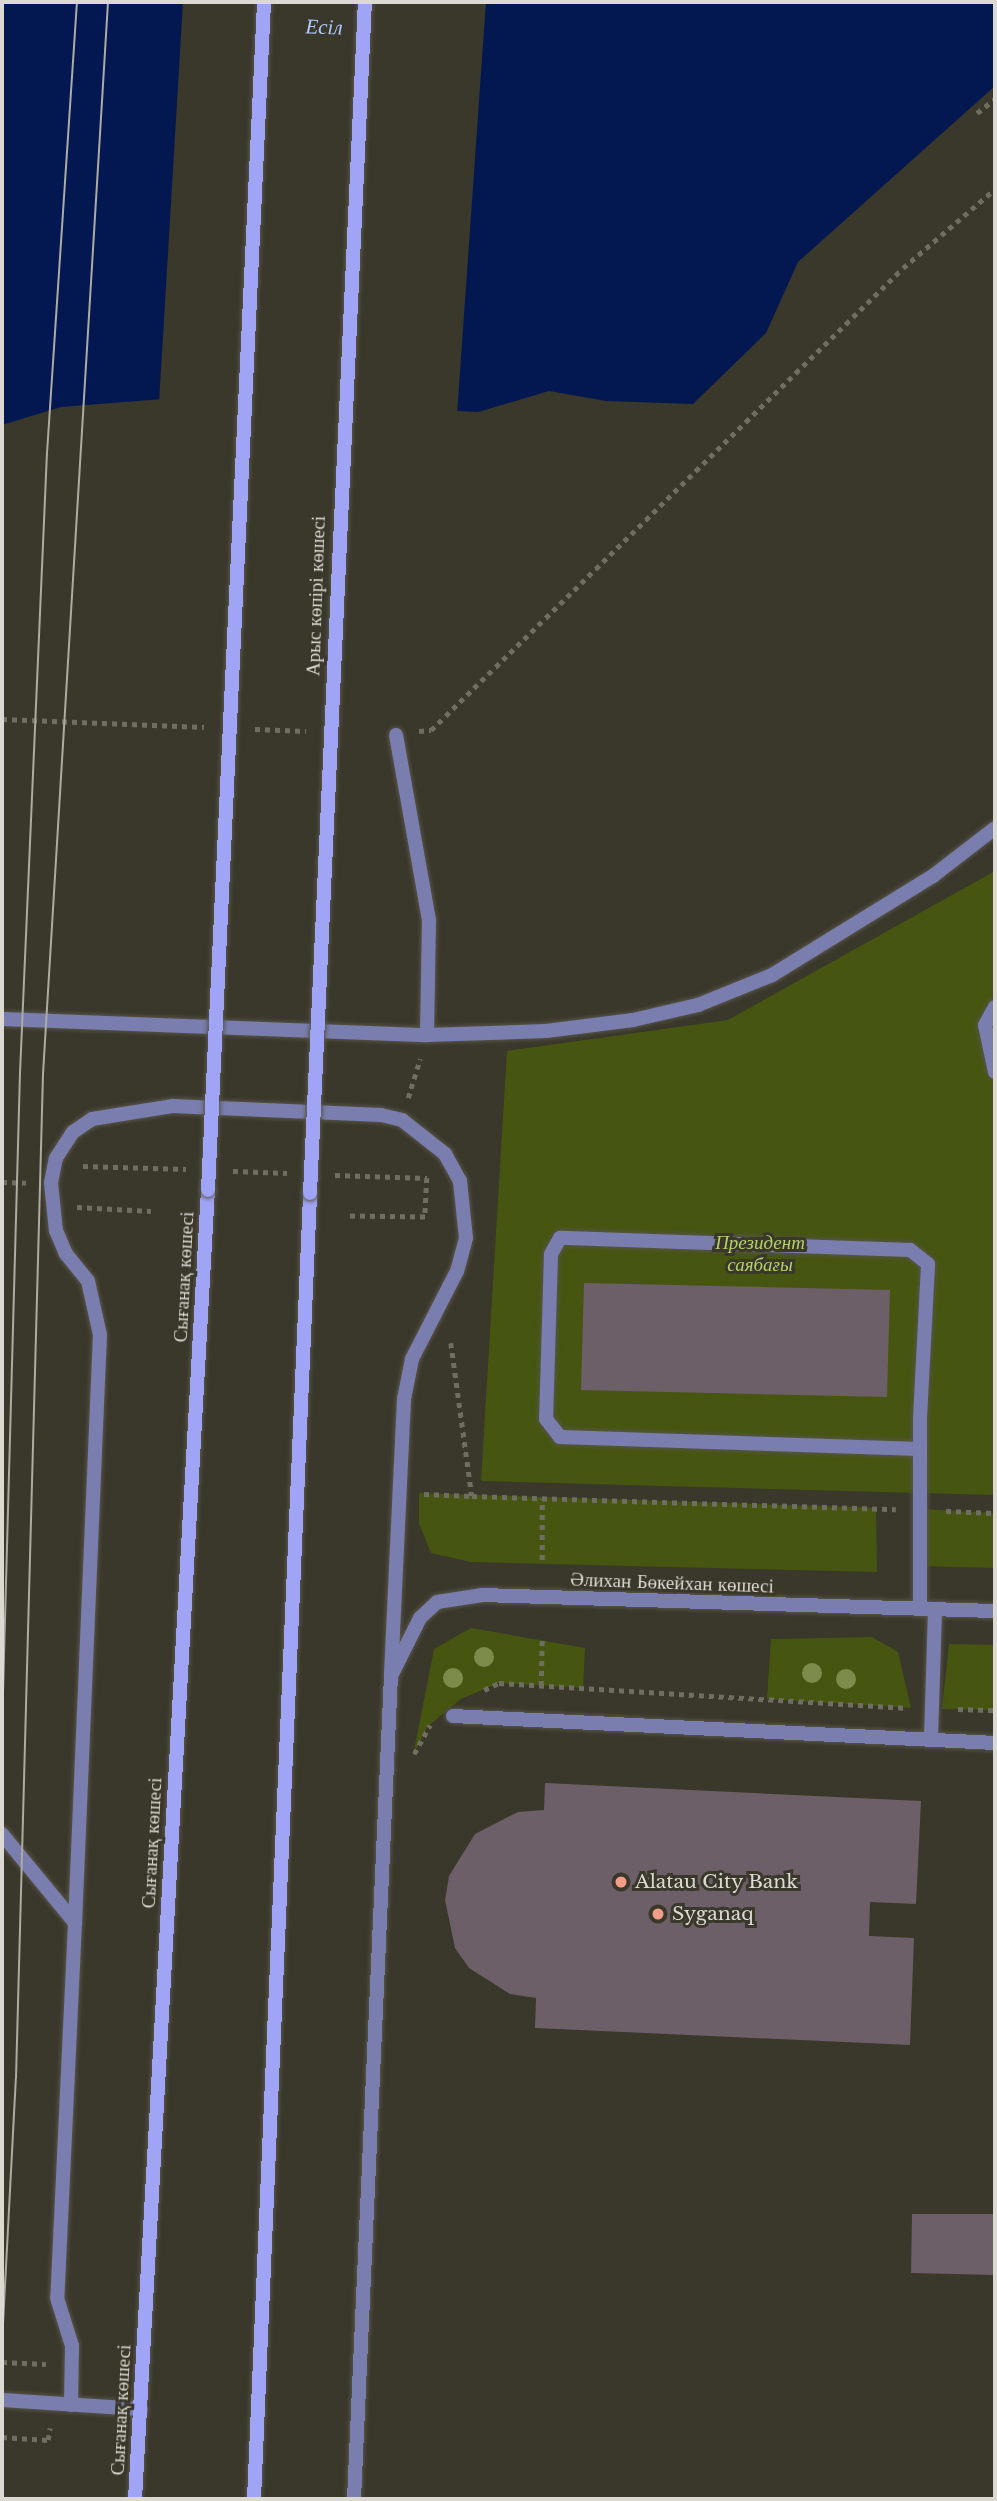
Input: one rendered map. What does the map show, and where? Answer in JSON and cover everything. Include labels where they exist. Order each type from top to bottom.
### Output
[{"type":"main road","name":"Сығанақ көшесі","points":[[135,2499],[208,1190],[264,2]]},
{"type":"main road","name":"Арыс көпірі көшесі","points":[[254,2499],[365,2]]},
{"type":"street","points":[[396,734],[429,920],[427,1035]]},
{"type":"street","points":[[2,1018],[427,1035],[546,1031],[698,1005],[772,975],[850,930],[995,828]]},
{"type":"street","points":[[995,1007],[985,1025],[995,1072]]},
{"type":"street","points":[[71,2405],[72,2346],[57,2298],[100,1335],[88,1281],[66,1254],[56,1231],[51,1202],[56,1158],[73,1132],[92,1119],[122,1111],[185,1107],[402,1119],[445,1154],[460,1181],[466,1238],[444,1297],[412,1359],[397,1492],[354,2499]]},
{"type":"street","points":[[920,1449],[560,1437],[546,1419],[551,1254],[560,1238],[910,1250],[928,1264],[920,1449],[920,1609]]},
{"type":"street","name":"Әлихан Бөкейхан көшесі","points":[[391,1676],[420,1618],[438,1602],[459,1596],[995,1611]]},
{"type":"street","points":[[930,1738],[935,1609]]},
{"type":"street","points":[[453,1716],[995,1743]]},
{"type":"street","points":[[2,1834],[75,1923]]},
{"type":"street","points":[[2,2400],[141,2409]]},
{"type":"path","points":[[977,113],[995,99]]},
{"type":"path","points":[[431,730],[903,268],[995,189]]},
{"type":"path","points":[[2,719],[175,726]]},
{"type":"path","points":[[402,1119],[427,1035]]},
{"type":"path","points":[[82,1166],[192,1170]]},
{"type":"path","points":[[220,1171],[303,1174]]},
{"type":"path","points":[[330,1175],[427,1178],[425,1217],[347,1216]]},
{"type":"path","points":[[76,1206],[151,1211]]},
{"type":"path","points":[[444,1297],[472,1496]]},
{"type":"path","points":[[397,1492],[995,1513]]},
{"type":"path","points":[[542,1499],[542,1560]]},
{"type":"path","points":[[541,1686],[542,1640]]},
{"type":"path","points":[[474,1694],[499,1683],[932,1709],[995,1710]]},
{"type":"path","points":[[412,1770],[413,1756],[435,1720]]},
{"type":"green space","name":"Президент саябағы","points":[[995,871],[995,1495],[481,1481],[507,1051],[728,1020]]},
{"type":"green space","points":[[419,1493],[876,1508],[877,1572],[471,1562],[431,1553],[419,1523]]},
{"type":"green space","points":[[920,1509],[995,1513],[995,1568],[920,1566]]},
{"type":"green space","points":[[471,1628],[585,1648],[583,1688],[499,1683],[461,1699],[427,1727],[413,1756],[434,1649]]},
{"type":"green space","points":[[872,1637],[898,1652],[911,1708],[767,1699],[771,1639]]},
{"type":"green space","points":[[949,1644],[995,1645],[995,1710],[942,1709]]},
{"type":"water","name":"Есіл","points":[[2,2],[995,2],[995,86],[798,262],[766,333],[693,404],[606,401],[549,391],[478,412],[176,398],[61,407],[2,425]]},
{"type":"pier","points":[[183,2],[486,2],[457,415],[159,403]]},
{"type":"building","points":[[584,1283],[890,1290],[887,1397],[581,1390]]},
{"type":"building","name":"Syganaq","points":[[545,1783],[921,1801],[916,1904],[870,1902],[869,1936],[914,1938],[910,2045],[535,2028],[536,1998],[510,1994],[469,1968],[455,1948],[445,1900],[449,1876],[475,1834],[518,1812],[544,1810]]},
{"type":"building","points":[[912,2214],[995,2214],[995,2275],[911,2273]]},
{"type":"tram line","points":[[2,1729],[20,1073],[47,453],[77,2]]},
{"type":"tram line","points":[[2,2343],[16,2078],[43,1074],[108,2]]},
{"type":"place","name":"Alatau City Bank","points":[[621,1882]]},
{"type":"place","name":"Syganaq","points":[[658,1914]]}]
